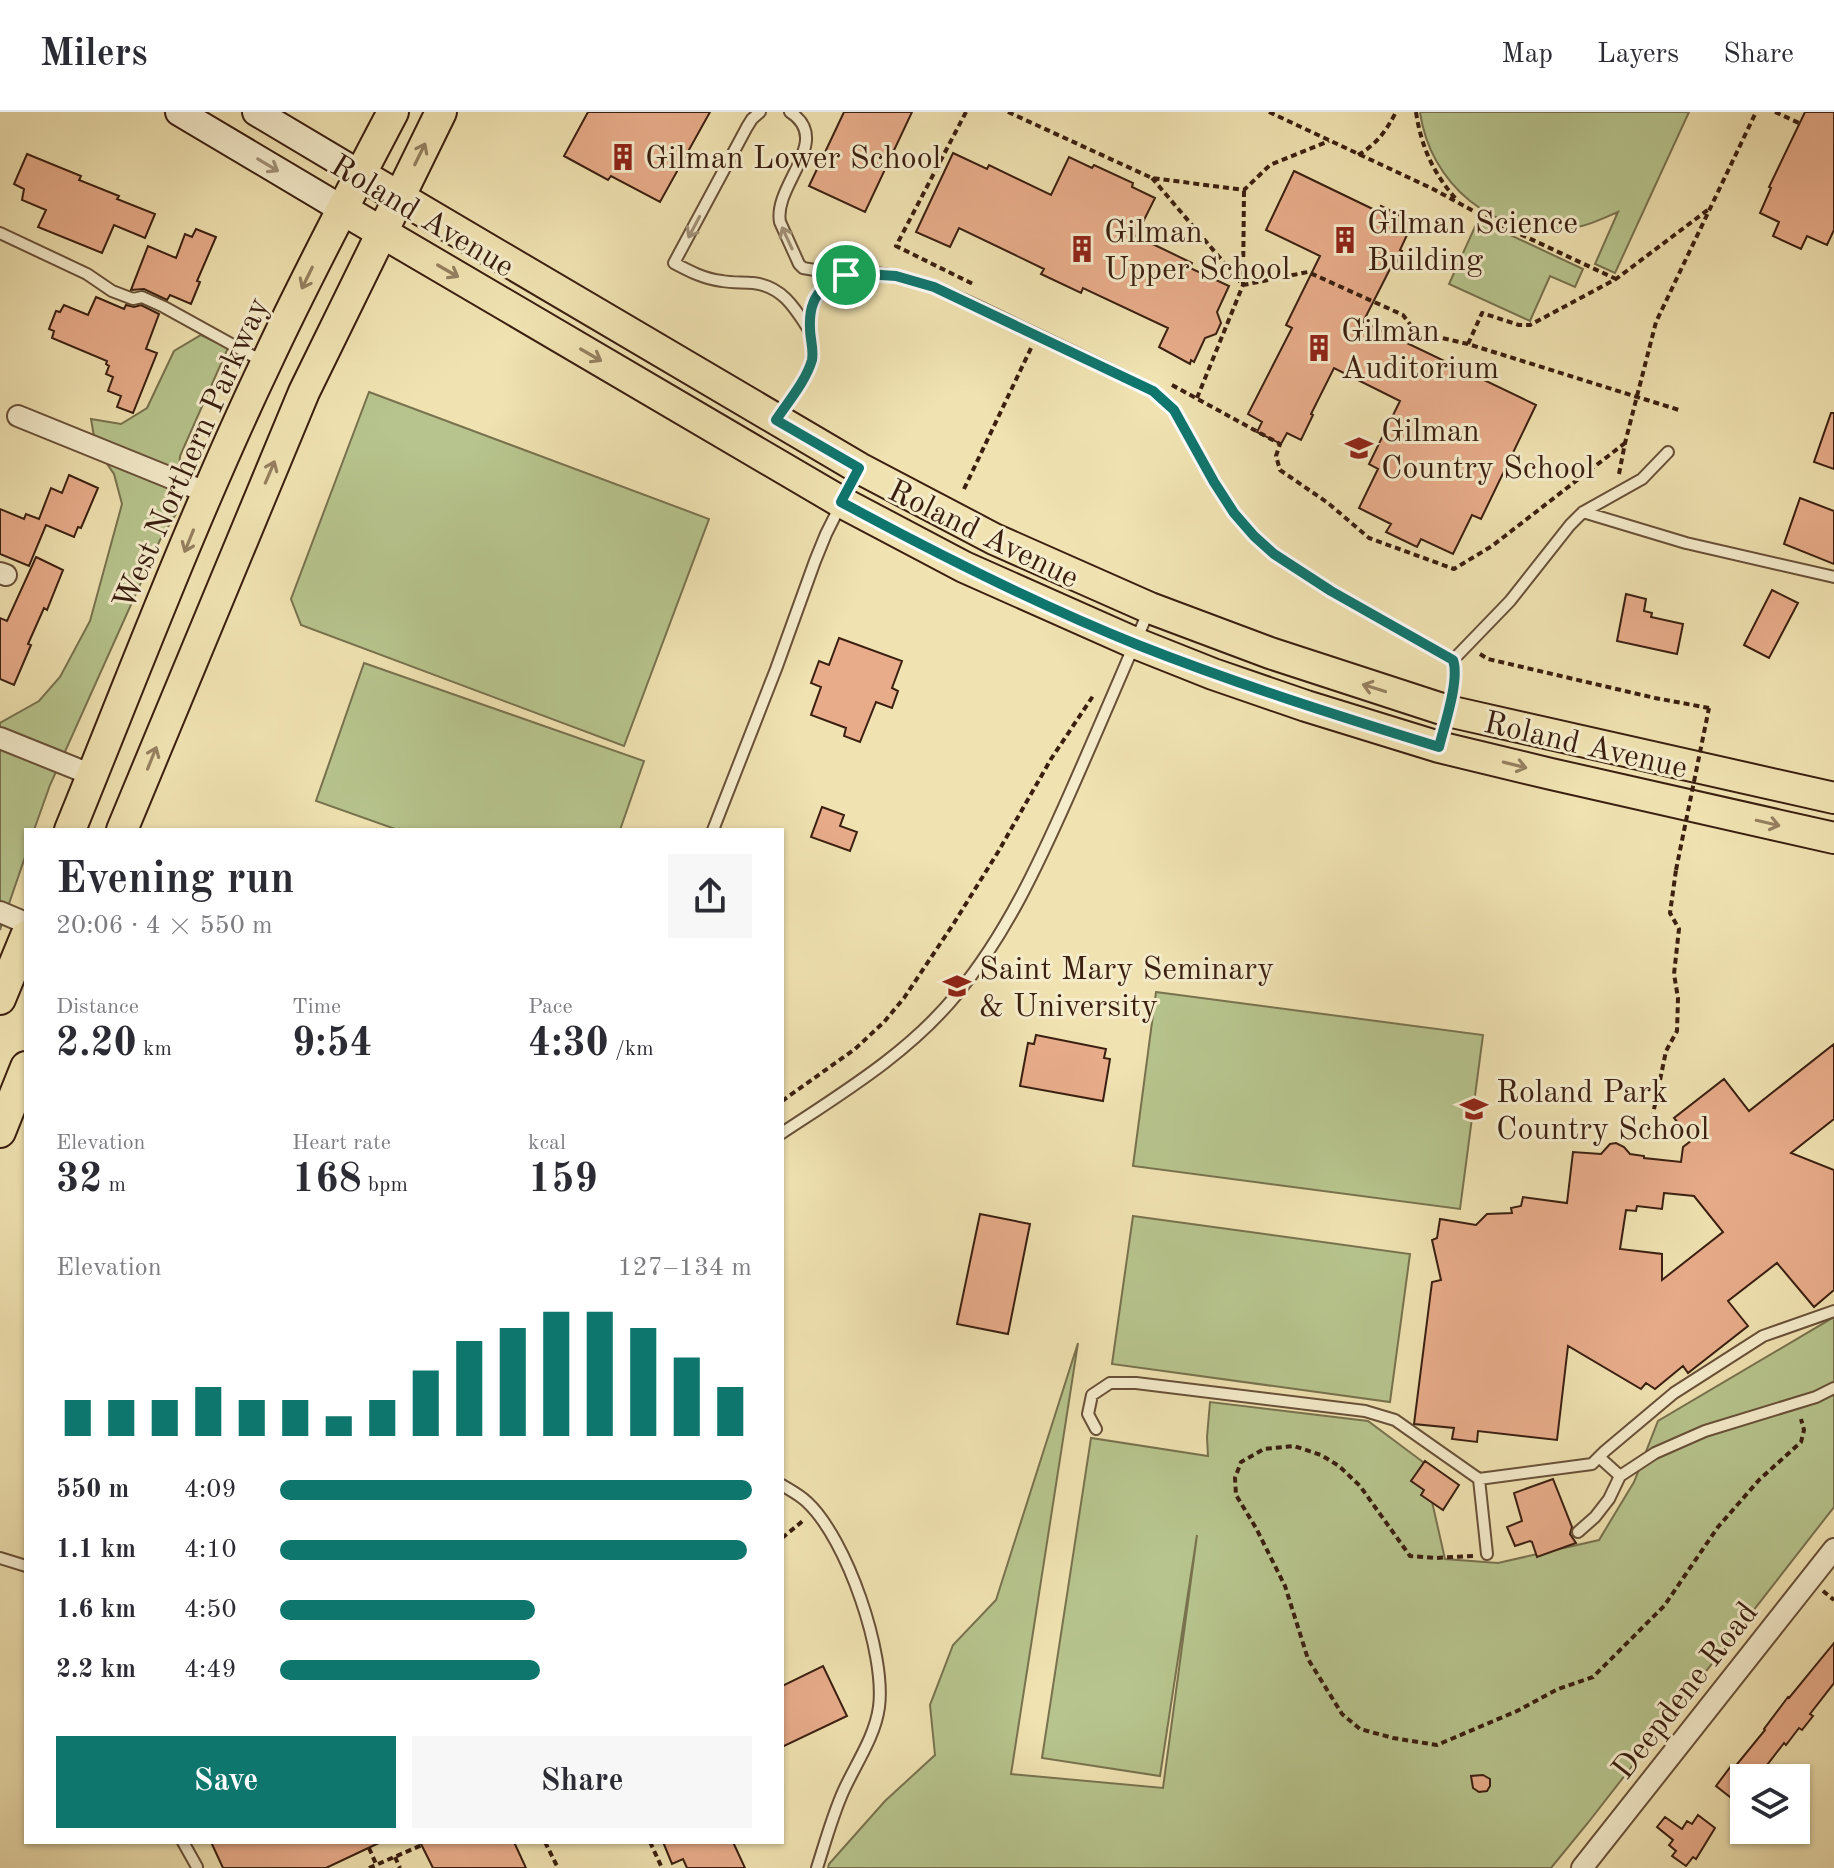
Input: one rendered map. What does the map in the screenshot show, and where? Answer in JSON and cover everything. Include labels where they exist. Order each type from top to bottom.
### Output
[{"type":"main road","name":"West Northern Parkway","points":[[71,828],[208,493],[266,362],[393,112]]},
{"type":"main road","points":[[123,828],[304,392],[441,112]]},
{"type":"main road","name":"Roland Avenue","points":[[360,174],[859,468],[994,539],[1150,608],[1351,681],[1448,711],[1834,798]]},
{"type":"main road","name":"Roland Avenue","points":[[342,209],[841,502],[964,567],[1135,643],[1306,706],[1439,747],[1834,838]]},
{"type":"main road","points":[[0,999],[24,941]]},
{"type":"main road","points":[[0,1132],[24,1072]]},
{"type":"street","name":"Roland Avenue","points":[[179,112],[342,209]]},
{"type":"street","name":"Roland Avenue","points":[[256,112],[360,174]]},
{"type":"street","points":[[18,416],[208,493]]},
{"type":"street","points":[[0,738],[92,775]]},
{"type":"street","points":[[0,912],[24,922]]},
{"type":"street","name":"Deepdene Road","points":[[1582,1868],[1834,1549]]},
{"type":"lane","points":[[760,112],[747,127],[674,263],[708,278],[771,287],[790,302],[810,332]]},
{"type":"lane","points":[[790,112],[805,127],[807,145],[781,201],[780,222],[803,268],[846,275],[896,276],[934,287],[1129,379],[1163,399],[1183,424],[1234,513],[1254,536],[1274,554],[1331,591],[1453,660]]},
{"type":"lane","points":[[0,233],[87,274],[112,291],[133,299],[142,297],[164,307],[266,362]]},
{"type":"lane","points":[[776,420],[809,367],[813,349],[810,332],[812,307],[822,289],[846,275]]},
{"type":"lane","points":[[1453,660],[1510,601],[1583,512],[1642,479],[1668,452]]},
{"type":"lane","points":[[714,828],[815,561],[859,468]]},
{"type":"lane","points":[[1583,512],[1686,543],[1834,577]]},
{"type":"lane","points":[[784,1132],[875,1069],[918,1035],[957,994],[993,943],[1022,895],[1060,815],[1150,608]]},
{"type":"lane","points":[[1439,747],[1455,674],[1453,660]]},
{"type":"lane","points":[[1096,1429],[1088,1414],[1092,1395],[1110,1383],[1136,1383],[1365,1411],[1395,1420],[1479,1479],[1592,1464],[1674,1393],[1763,1336],[1834,1311]]},
{"type":"lane","points":[[1578,1532],[1609,1499],[1620,1476],[1655,1453],[1705,1431],[1816,1397],[1834,1388]]},
{"type":"lane","points":[[1599,1457],[1620,1476]]},
{"type":"lane","points":[[1479,1479],[1487,1554]]},
{"type":"lane","points":[[784,1486],[806,1501],[837,1543],[863,1608],[877,1663],[879,1707],[874,1726],[842,1795],[817,1868]]},
{"type":"lane","points":[[0,1558],[24,1565]]},
{"type":"lane","points":[[184,1844],[197,1867]]},
{"type":"path","points":[[966,112],[896,246],[981,288]]},
{"type":"path","points":[[1008,112],[1152,178],[1244,190]]},
{"type":"path","points":[[1269,112],[1616,279]]},
{"type":"path","points":[[1358,155],[1374,146],[1396,112]]},
{"type":"path","points":[[1416,112],[1431,166],[1460,203]]},
{"type":"path","points":[[1615,494],[1656,322],[1756,112]]},
{"type":"path","points":[[1775,112],[1799,123]]},
{"type":"path","points":[[1197,398],[1243,285],[1244,190],[1270,165],[1329,141]]},
{"type":"path","points":[[1152,178],[1243,285]]},
{"type":"path","points":[[1468,344],[1482,313],[1519,325],[1530,325],[1616,279],[1712,207]]},
{"type":"path","points":[[1243,285],[1308,272],[1403,315],[1416,332],[1468,344],[1679,410]]},
{"type":"path","points":[[964,489],[1037,335]]},
{"type":"path","points":[[1173,385],[1280,444],[1276,456],[1280,470],[1328,503],[1369,538],[1454,569],[1492,546],[1625,443]]},
{"type":"path","points":[[1468,646],[1488,659],[1709,708],[1670,913],[1679,929],[1674,974],[1678,998],[1677,1031],[1666,1051],[1652,1119]]},
{"type":"path","points":[[784,1100],[855,1049],[904,998],[962,911],[1051,759],[1095,693]]},
{"type":"path","points":[[1487,1554],[1435,1558],[1410,1556],[1360,1486],[1339,1466],[1321,1455],[1294,1446],[1264,1449],[1241,1462],[1235,1478],[1236,1495],[1285,1586],[1308,1659],[1342,1714],[1360,1729],[1437,1745],[1517,1711],[1558,1689],[1593,1677],[1664,1606],[1718,1527],[1759,1480],[1801,1442],[1804,1430],[1794,1403]]},
{"type":"path","points":[[784,1537],[808,1516]]},
{"type":"path","points":[[1823,1591],[1834,1600]]},
{"type":"path","points":[[546,1844],[558,1868]]},
{"type":"path","points":[[651,1844],[662,1868]]},
{"type":"path","points":[[369,1868],[422,1845]]},
{"type":"path","points":[[369,1848],[376,1865]]},
{"type":"path","points":[[395,1857],[400,1868]]},
{"type":"green space","points":[[1420,112],[1689,112],[1615,273],[1595,264],[1618,212],[1587,225],[1567,229],[1540,229],[1514,224],[1491,214],[1451,183],[1426,138]]},
{"type":"green space","points":[[1478,220],[1583,269],[1575,287],[1550,276],[1530,321],[1449,284]]},
{"type":"green space","points":[[201,335],[228,348],[180,456],[176,514],[160,540],[50,785],[35,828],[24,828],[24,860],[0,930],[0,723],[39,701],[60,677],[90,621],[122,504],[114,474],[96,448],[91,419],[121,424],[147,408],[174,351]]},
{"type":"green space","points":[[369,392],[709,519],[624,746],[301,625],[291,599]]},
{"type":"green space","points":[[364,663],[644,761],[621,828],[392,828],[316,801]]},
{"type":"green space","points":[[1156,992],[1483,1035],[1460,1209],[1133,1166]]},
{"type":"green space","points":[[1133,1216],[1410,1254],[1390,1402],[1112,1364]]},
{"type":"green space","points":[[1834,1317],[1834,1507],[1551,1868],[828,1868],[885,1801],[935,1755],[930,1705],[953,1645],[996,1600],[1078,1343],[1011,1774],[1163,1788],[1197,1535],[1160,1776],[1042,1758],[1091,1438],[1208,1456],[1210,1402],[1368,1421],[1423,1462],[1445,1559],[1498,1563],[1599,1540],[1634,1482],[1658,1421]]},
{"type":"building","name":"Gilman Lower School","points":[[588,112],[710,112],[660,202],[611,176],[608,180],[564,156]]},
{"type":"building","points":[[844,112],[912,112],[865,212],[809,186]]},
{"type":"building","points":[[1805,112],[1834,112],[1834,230],[1827,245],[1807,236],[1801,249],[1773,236],[1779,222],[1760,213]]},
{"type":"building","name":"Gilman Upper School","points":[[953,153],[987,169],[989,165],[1051,195],[1069,157],[1133,183],[1132,187],[1155,198],[1136,236],[1192,263],[1190,268],[1229,286],[1217,312],[1221,323],[1216,334],[1205,338],[1194,362],[1191,360],[1190,364],[1159,347],[1168,328],[1083,288],[1081,293],[1041,274],[1044,269],[959,228],[950,247],[916,232]]},
{"type":"building","points":[[27,154],[81,176],[79,180],[155,214],[145,238],[114,225],[102,253],[38,227],[46,210],[22,200],[24,189],[14,184]]},
{"type":"building","points":[[1294,171],[1379,212],[1381,206],[1413,222],[1395,266],[1392,265],[1363,322],[1536,405],[1481,519],[1472,515],[1453,554],[1421,539],[1417,547],[1386,532],[1391,524],[1359,508],[1378,469],[1369,464],[1400,401],[1334,368],[1301,440],[1287,433],[1281,444],[1257,432],[1262,422],[1248,414],[1292,328],[1286,325],[1320,256],[1266,230]]},
{"type":"building","points":[[196,229],[216,237],[197,281],[200,282],[191,304],[170,295],[167,300],[144,289],[131,290],[148,246],[176,258],[185,234],[192,237]]},
{"type":"building","points":[[96,297],[124,309],[126,305],[141,305],[159,314],[146,349],[157,353],[133,413],[117,407],[121,396],[108,391],[113,377],[106,374],[107,361],[52,338],[54,331],[49,329],[56,311],[60,312],[64,305],[88,315]]},
{"type":"building","points":[[1831,413],[1834,413],[1834,469],[1814,462]]},
{"type":"building","points":[[69,475],[98,488],[74,537],[46,525],[29,566],[0,554],[0,509],[24,519],[26,514],[39,519],[51,488],[62,493]]},
{"type":"building","points":[[1800,498],[1834,511],[1834,564],[1784,544]]},
{"type":"building","points":[[36,557],[63,570],[47,610],[44,608],[28,644],[31,645],[14,685],[0,679],[0,618],[7,621]]},
{"type":"building","points":[[1772,590],[1798,603],[1769,658],[1744,645]]},
{"type":"building","points":[[1626,594],[1646,599],[1644,611],[1652,613],[1651,617],[1683,624],[1677,654],[1617,641]]},
{"type":"building","points":[[839,638],[902,661],[892,688],[898,691],[892,708],[876,702],[860,742],[844,736],[846,728],[811,715],[821,687],[811,683],[819,661],[829,665]]},
{"type":"building","points":[[822,807],[844,815],[840,826],[857,832],[850,851],[811,837]]},
{"type":"building","points":[[1036,1035],[1106,1049],[1104,1058],[1110,1059],[1103,1101],[1020,1086],[1028,1043],[1034,1044]]},
{"type":"building","points":[[1834,1044],[1834,1119],[1791,1153],[1834,1170],[1834,1290],[1814,1307],[1777,1263],[1728,1301],[1748,1326],[1688,1373],[1683,1366],[1655,1389],[1646,1383],[1641,1389],[1568,1346],[1557,1440],[1478,1431],[1477,1442],[1452,1439],[1454,1428],[1414,1424],[1432,1282],[1441,1280],[1432,1240],[1437,1238],[1440,1219],[1476,1225],[1487,1214],[1512,1213],[1511,1208],[1521,1206],[1523,1197],[1567,1203],[1573,1152],[1601,1154],[1610,1144],[1616,1143],[1630,1154],[1681,1162],[1683,1147],[1692,1140],[1674,1118],[1724,1079],[1749,1111]],"holes":[[[1664,1193],[1694,1196],[1723,1232],[1662,1280],[1662,1254],[1620,1249],[1626,1210],[1636,1211],[1637,1206],[1662,1209]]]},
{"type":"building","points":[[980,1214],[1030,1224],[1008,1334],[957,1324]]},
{"type":"building","points":[[1425,1461],[1459,1485],[1443,1510],[1421,1495],[1424,1490],[1411,1481]]},
{"type":"building","points":[[1553,1479],[1572,1527],[1570,1534],[1576,1543],[1537,1557],[1530,1541],[1515,1546],[1507,1527],[1522,1521],[1514,1493]]},
{"type":"building","points":[[1834,1643],[1834,1683],[1802,1730],[1799,1728],[1768,1764],[1737,1764],[1788,1697]]},
{"type":"building","points":[[823,1666],[847,1716],[784,1746],[784,1685]]},
{"type":"building","points":[[1730,1767],[1730,1797],[1716,1786]]},
{"type":"building","points":[[1483,1775],[1490,1779],[1490,1786],[1487,1791],[1479,1792],[1473,1788],[1471,1776]]},
{"type":"building","points":[[1698,1815],[1715,1828],[1696,1859],[1693,1857],[1686,1866],[1672,1856],[1676,1851],[1669,1845],[1673,1840],[1657,1827],[1665,1817],[1682,1829],[1687,1821],[1692,1824]]},
{"type":"building","points":[[212,1844],[377,1844],[326,1868],[223,1868]]},
{"type":"building","points":[[421,1844],[515,1844],[526,1868],[433,1868]]},
{"type":"building","points":[[664,1844],[734,1844],[745,1868],[687,1868],[683,1859],[672,1864]]},
{"type":"place","name":"Gilman Lower School","points":[[623,157]]},
{"type":"place","name":"Gilman Science Building","points":[[1345,240]]},
{"type":"place","name":"Gilman Upper School","points":[[1082,249]]},
{"type":"place","name":"Gilman Auditorium","points":[[1319,348]]},
{"type":"place","name":"Gilman Country School","points":[[1359,448]]},
{"type":"place","name":"Saint Mary Seminary & University","points":[[957,986]]},
{"type":"place","name":"Roland Park Country School","points":[[1474,1109]]},
{"type":"route","points":[[846,275],[896,276],[934,287],[1153,391],[1174,410],[1234,513],[1274,554],[1331,591],[1453,660],[1454,679],[1439,747],[1306,706],[1135,643],[964,567],[841,502],[859,468],[776,420],[812,358],[812,307],[822,289],[846,275]]}]
